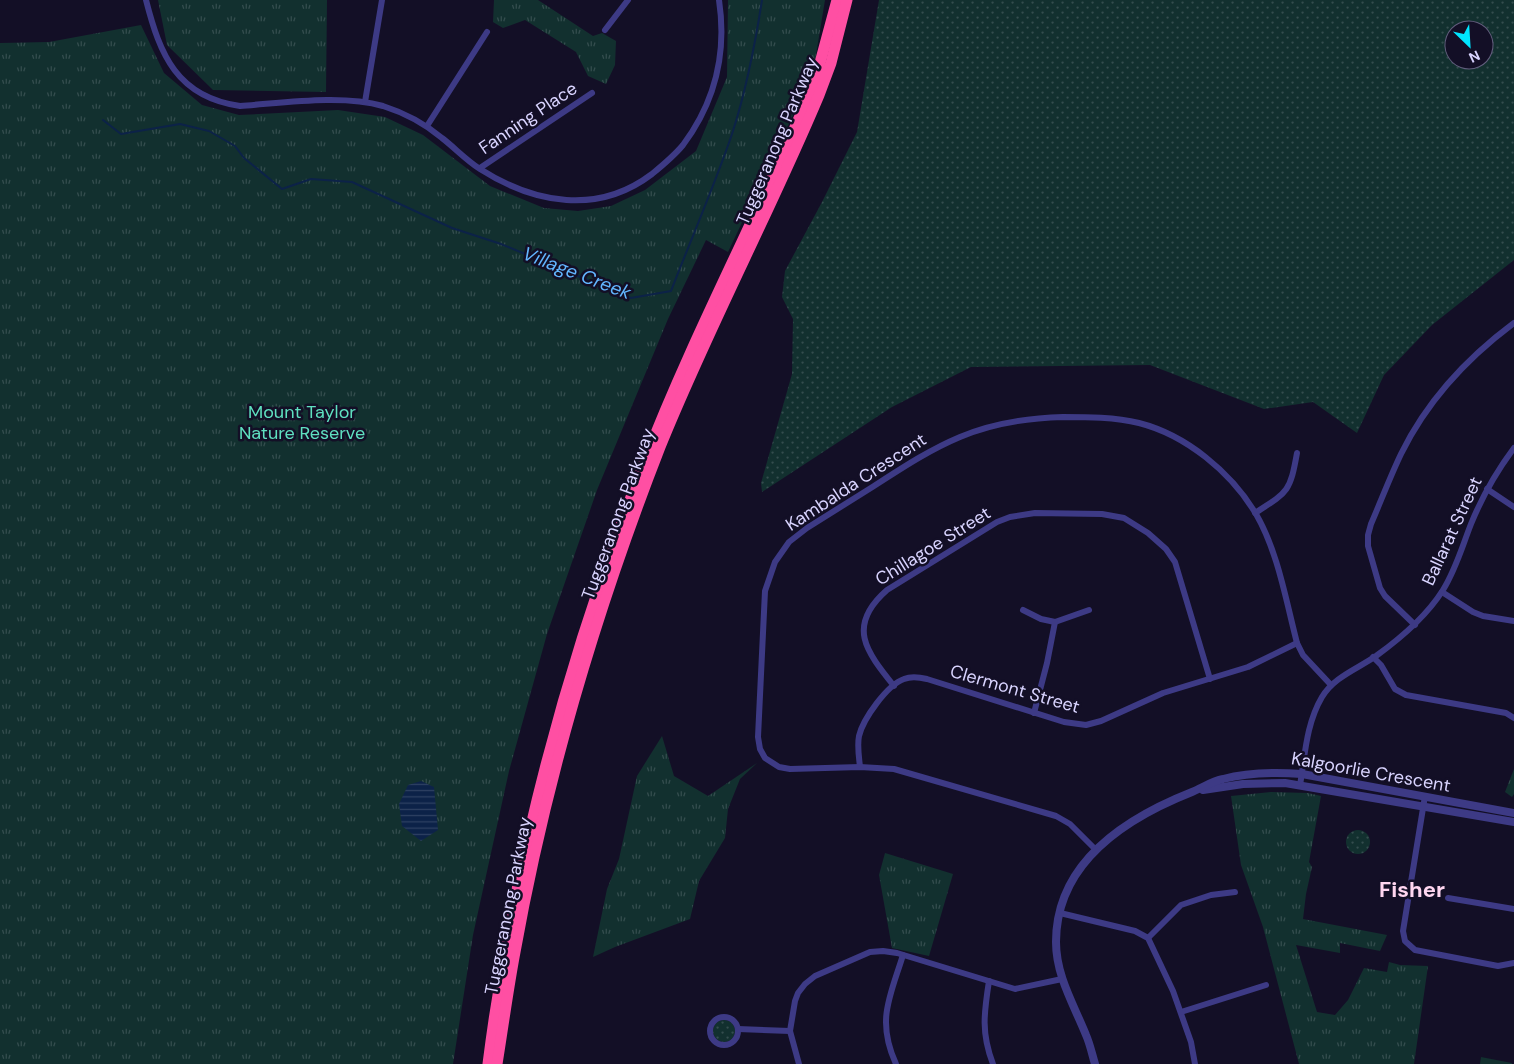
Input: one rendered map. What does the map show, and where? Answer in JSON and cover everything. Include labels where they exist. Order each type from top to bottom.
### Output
[{"type":"highway","name":"Tuggeranong Parkway","points":[[488,1064],[506,946],[521,874],[560,713],[584,632],[644,461],[691,353],[808,98],[820,63],[837,0]]},
{"type":"highway","name":"Tuggeranong Parkway","points":[[497,1064],[514,954],[536,846],[568,720],[592,637],[638,505],[675,413],[819,95],[830,63],[847,0]]},
{"type":"street","points":[[146,0],[155,34],[166,58],[176,73],[189,85],[210,98],[225,104],[240,106],[337,100],[365,102],[396,110],[426,126],[480,168],[499,180],[524,191],[559,200],[580,201],[616,193],[646,178],[680,150],[697,125],[713,90],[720,59],[722,37],[719,0]]},
{"type":"street","points":[[365,102],[382,0]]},
{"type":"street","points":[[605,30],[628,0]]},
{"type":"street","points":[[426,126],[487,32]]},
{"type":"street","name":"Fanning Place","points":[[480,168],[592,93]]},
{"type":"street","points":[[1415,625],[1385,596],[1380,588],[1368,546],[1371,524],[1401,454],[1432,403],[1452,378],[1488,343],[1514,323]]},
{"type":"street","name":"Kambalda Crescent","points":[[1096,850],[1070,824],[1056,816],[906,771],[860,767],[779,768],[765,758],[760,750],[758,737],[765,591],[775,562],[789,542],[807,528],[926,452],[960,436],[988,426],[1036,418],[1095,418],[1138,423],[1182,442],[1213,462],[1226,475],[1255,513],[1272,549],[1297,644],[1303,655],[1331,686]]},
{"type":"street","name":"Ballarat Street","points":[[1300,785],[1308,737],[1315,710],[1323,696],[1331,686],[1351,670],[1373,658],[1415,625],[1442,592],[1452,574],[1487,489],[1500,466],[1514,448]]},
{"type":"street","points":[[1255,513],[1277,499],[1290,485],[1298,453]]},
{"type":"street","points":[[1487,489],[1514,507]]},
{"type":"street","name":"Chillagoe Street","points":[[894,686],[874,662],[865,642],[864,623],[869,610],[878,598],[887,590],[997,522],[1010,517],[1035,513],[1112,515],[1124,518],[1137,525],[1158,541],[1175,562],[1210,679]]},
{"type":"street","points":[[1442,592],[1473,612],[1483,616],[1514,621]]},
{"type":"street","points":[[1023,610],[1041,619],[1055,622],[1089,610]]},
{"type":"street","points":[[1034,713],[1055,622]]},
{"type":"street","name":"Clermont Street","points":[[860,767],[858,742],[862,727],[873,708],[904,678],[927,679],[1064,722],[1086,725],[1101,721],[1162,693],[1248,667],[1297,644]]},
{"type":"street","points":[[1373,658],[1381,665],[1395,688],[1406,695],[1506,713],[1514,718]]},
{"type":"street","name":"Kalgoorlie Crescent","points":[[1095,1064],[1087,1037],[1062,980],[1057,960],[1056,941],[1060,913],[1076,874],[1086,860],[1137,817],[1220,779],[1276,772],[1302,774],[1514,813]]},
{"type":"street","name":"Kalgoorlie Crescent","points":[[1196,790],[1263,783],[1300,785],[1514,822]]},
{"type":"street","points":[[1425,796],[1403,931],[1405,941],[1416,950],[1425,952],[1498,966],[1514,962]]},
{"type":"street","points":[[1148,938],[1181,905],[1210,894],[1235,892]]},
{"type":"street","points":[[1448,898],[1514,909]]},
{"type":"street","points":[[1060,913],[1136,931],[1148,938],[1163,966],[1181,1012],[1191,1042],[1195,1064]]},
{"type":"street","points":[[799,1064],[793,1048],[790,1031],[798,993],[815,976],[870,952],[883,951],[903,955],[1015,989],[1062,980]]},
{"type":"street","points":[[896,1064],[888,1047],[886,1009],[903,955]]},
{"type":"street","points":[[989,981],[984,1024],[985,1039],[993,1064]]},
{"type":"street","points":[[1181,1012],[1266,985]]},
{"type":"street","points":[[723,1017],[732,1020],[738,1029],[735,1039],[724,1044],[714,1040],[710,1031],[713,1022],[723,1017]]},
{"type":"street","points":[[738,1029],[790,1031]]},
{"type":"green space","points":[[158,0],[327,0],[326,92],[213,90],[167,45]]},
{"type":"green space","points":[[494,0],[538,0],[593,36],[602,33],[616,41],[615,65],[606,84],[588,76],[576,52],[525,20],[503,28],[493,22]]},
{"type":"green space","name":"Mount Taylor Nature Reserve","points":[[728,0],[825,0],[813,73],[728,252],[706,240],[668,319],[597,490],[547,634],[509,771],[473,935],[453,1064],[0,1064],[0,43],[49,42],[141,25],[164,73],[202,105],[239,115],[338,110],[385,117],[423,135],[490,186],[544,208],[578,211],[611,206],[645,190],[696,151],[727,77]]},
{"type":"green space","points":[[879,0],[1514,0],[1514,260],[1432,325],[1384,375],[1357,433],[1313,402],[1264,409],[1150,365],[971,367],[892,407],[762,492],[761,483],[792,374],[793,319],[782,297],[785,271],[857,132]]},
{"type":"green space","points":[[662,736],[674,776],[708,796],[757,763],[740,779],[728,809],[725,838],[699,881],[690,919],[593,957],[607,889],[619,859],[637,776]]},
{"type":"green space","points":[[1514,769],[1514,794],[1512,797],[1505,792]]},
{"type":"green space","points":[[1271,792],[1308,793],[1321,796],[1309,862],[1312,867],[1303,919],[1387,935],[1380,951],[1340,943],[1340,953],[1296,945],[1317,1012],[1335,1015],[1348,1000],[1364,968],[1387,972],[1389,962],[1400,965],[1428,966],[1414,1064],[1299,1064],[1263,927],[1241,865],[1231,796]]},
{"type":"green space","points":[[1358,830],[1367,833],[1370,842],[1367,851],[1358,854],[1349,851],[1346,842],[1349,833]]},
{"type":"green space","points":[[885,853],[953,874],[929,956],[892,948],[879,875]]},
{"type":"green space","points":[[724,1020],[732,1023],[735,1031],[732,1039],[724,1042],[716,1039],[713,1031],[716,1023]]},
{"type":"green space","points":[[1481,1057],[1512,1063],[1512,1064],[1480,1064]]},
{"type":"water","points":[[421,781],[434,787],[438,830],[421,841],[402,826],[399,804],[408,785]]},
{"type":"waterway","name":"Village Creek","points":[[103,120],[121,134],[180,124],[209,131],[235,146],[244,158],[282,189],[311,179],[352,182],[452,228],[501,244],[631,298],[671,291],[732,134],[750,68],[762,0]]},
{"type":"district","name":"Fisher","points":[[1412,889]]}]
